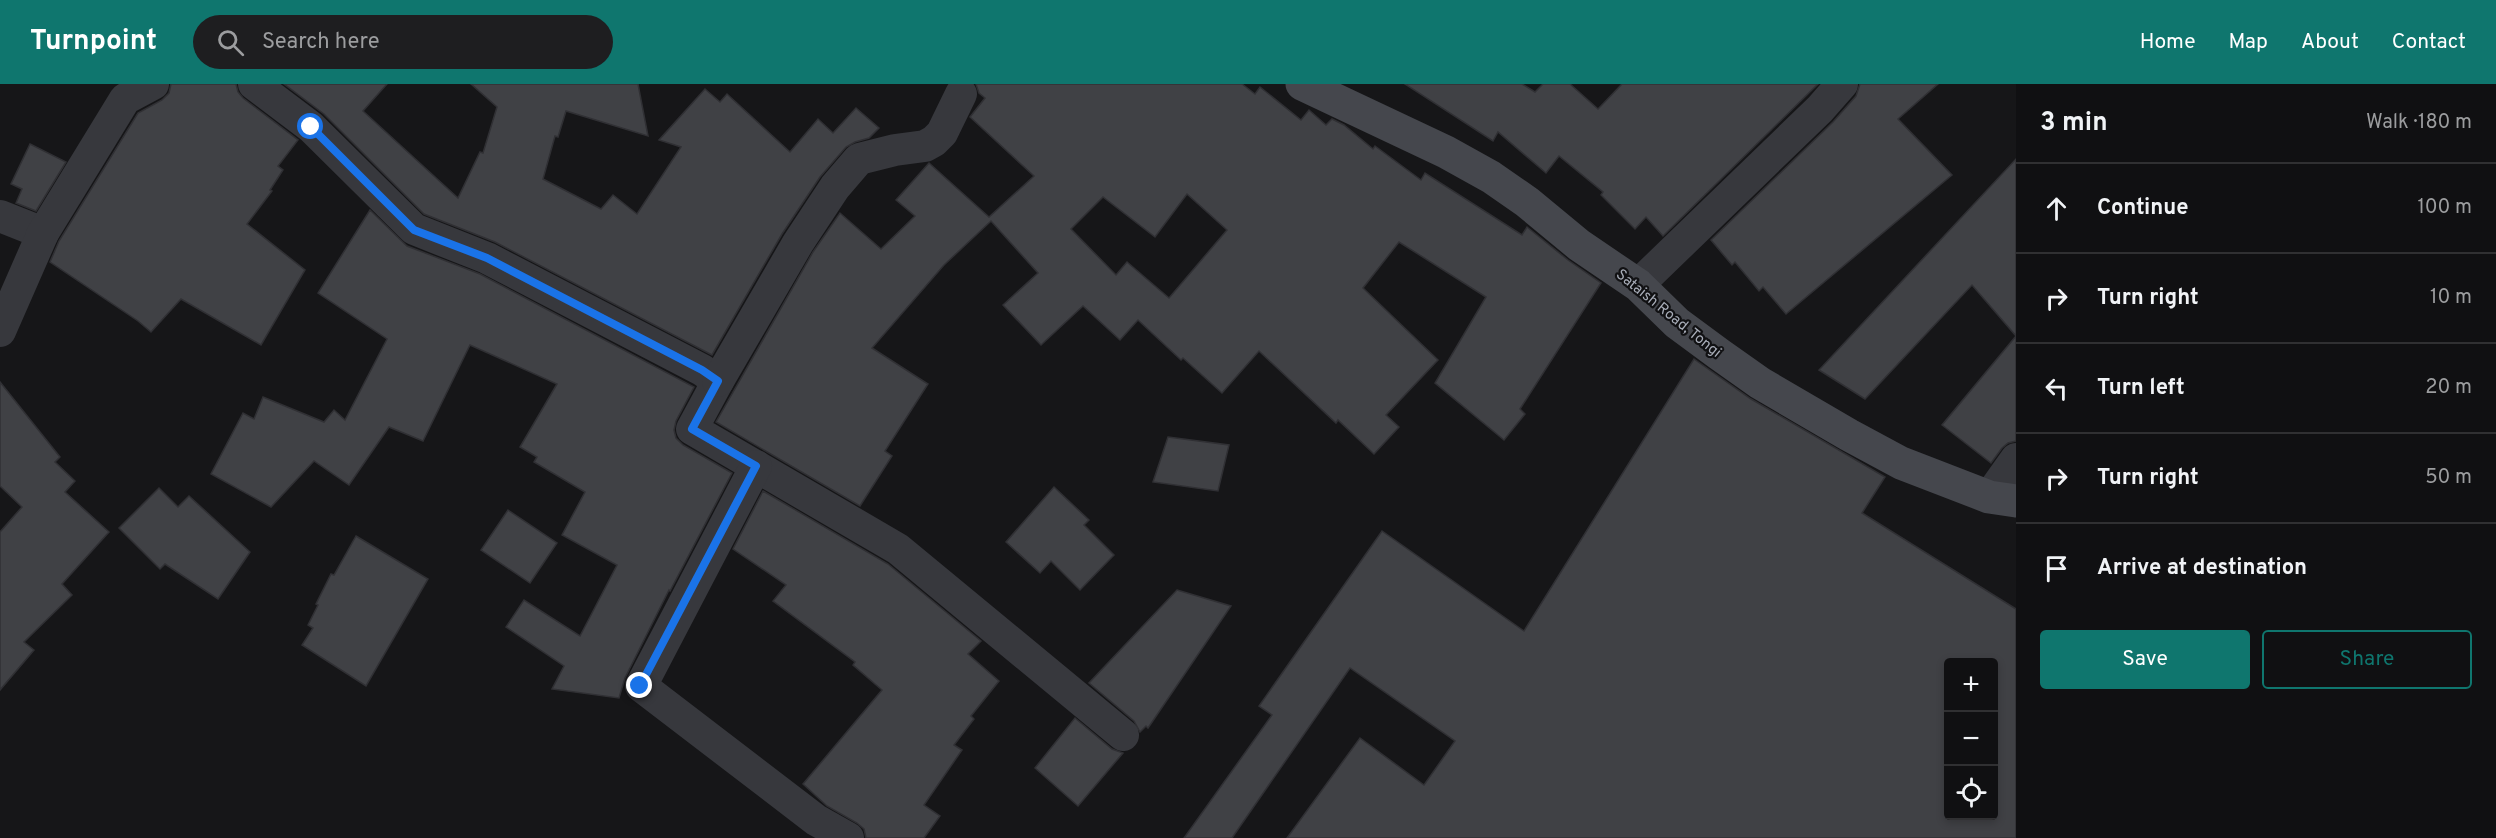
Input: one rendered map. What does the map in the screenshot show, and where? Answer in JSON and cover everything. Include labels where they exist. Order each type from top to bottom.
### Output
[{"type":"street","points":[[0,331],[43,233],[125,99],[153,84]]},
{"type":"street","points":[[254,84],[311,127],[414,230],[487,258],[702,370],[718,381]]},
{"type":"street","name":"Sataish Road, Tongi","points":[[1302,84],[1446,152],[1491,177],[1527,202],[1579,245],[1638,285],[1677,322],[1760,384],[1901,463],[2003,499]]},
{"type":"street","points":[[1638,285],[1820,109],[1842,84]]},
{"type":"street","points":[[961,94],[942,133],[934,141],[925,146],[895,150],[859,159],[835,187],[798,243],[692,429],[898,549],[1123,735]]},
{"type":"street","points":[[0,216],[43,233]]},
{"type":"street","points":[[2003,499],[2016,459]]},
{"type":"street","points":[[756,466],[640,686],[816,820],[848,838]]},
{"type":"building","points":[[171,84],[236,84],[243,98],[298,140],[278,166],[283,170],[270,190],[272,191],[247,224],[305,270],[261,345],[181,299],[151,332],[50,262],[59,241],[138,113],[162,100],[169,93]]},
{"type":"building","points":[[284,84],[387,84],[363,111],[458,198],[480,152],[483,153],[497,107],[471,84],[638,84],[648,136],[566,111],[558,137],[555,136],[543,179],[601,209],[613,195],[637,214],[681,147],[659,140],[705,89],[720,102],[727,94],[790,152],[818,119],[833,133],[856,108],[879,128],[869,138],[846,147],[820,177],[782,234],[712,355],[495,242],[424,214],[324,114]]},
{"type":"building","points":[[976,84],[1242,84],[1255,94],[1260,87],[1301,120],[1309,110],[1326,125],[1332,119],[1344,125],[1373,149],[1375,146],[1421,180],[1425,173],[1522,235],[1527,227],[1601,283],[1520,409],[1525,414],[1504,440],[1435,383],[1486,297],[1399,242],[1363,288],[1438,360],[1386,415],[1399,427],[1374,454],[1338,420],[1336,423],[1259,351],[1222,393],[1183,358],[1181,360],[1138,320],[1120,340],[1083,306],[1041,345],[1003,305],[1038,273],[991,221],[944,265],[872,348],[928,384],[885,451],[892,456],[860,506],[716,422],[813,252],[840,213],[881,249],[915,216],[896,200],[929,163],[989,217],[1034,176],[970,117],[985,98],[979,93]],"holes":[[[1187,194],[1227,230],[1169,298],[1127,262],[1116,275],[1071,229],[1103,197],[1155,237]]]},
{"type":"building","points":[[1405,84],[1522,84],[1535,92],[1543,84],[1570,84],[1598,109],[1622,84],[1818,84],[1663,236],[1646,217],[1635,229],[1601,195],[1603,192],[1559,156],[1546,173],[1498,132],[1493,141]]},
{"type":"building","points":[[1860,84],[1938,84],[1898,119],[1952,175],[1786,314],[1763,287],[1759,291],[1735,262],[1732,265],[1711,240],[1833,122],[1856,96]]},
{"type":"building","points":[[30,144],[66,162],[36,211],[16,203],[22,189],[11,184]]},
{"type":"building","points":[[2016,159],[2016,336],[1972,285],[1865,399],[1819,370]]},
{"type":"building","points":[[370,210],[407,246],[480,274],[694,387],[676,421],[674,430],[676,438],[683,445],[732,473],[669,590],[625,678],[619,698],[552,689],[564,666],[506,627],[524,600],[580,636],[617,565],[562,535],[585,492],[534,462],[537,457],[520,447],[557,384],[470,345],[423,441],[389,427],[349,485],[314,461],[271,507],[211,474],[243,413],[254,419],[263,397],[324,422],[334,410],[345,420],[387,339],[318,293]]},
{"type":"building","points":[[2016,336],[2016,441],[2002,448],[1991,463],[1942,425]]},
{"type":"building","points":[[1694,359],[1751,399],[1885,477],[1862,513],[2016,609],[2016,838],[1287,838],[1360,738],[1424,785],[1455,741],[1350,668],[1232,838],[1184,838],[1272,715],[1259,706],[1382,531],[1524,631]]},
{"type":"building","points":[[0,382],[60,457],[55,462],[75,481],[65,492],[109,532],[62,584],[72,595],[24,642],[34,650],[0,690],[0,532],[22,507],[0,486]]},
{"type":"building","points":[[1168,437],[1229,445],[1218,491],[1153,482]]},
{"type":"building","points":[[1054,487],[1089,520],[1084,525],[1114,555],[1080,590],[1051,561],[1040,573],[1006,542]]},
{"type":"building","points":[[159,488],[178,507],[189,496],[250,552],[218,599],[165,564],[160,569],[119,528]]},
{"type":"building","points":[[763,491],[888,564],[981,641],[968,654],[999,681],[971,716],[974,719],[954,745],[962,750],[924,805],[940,816],[924,838],[866,838],[864,829],[857,823],[827,806],[803,784],[882,690],[853,665],[855,662],[773,601],[786,585],[733,549]]},
{"type":"building","points":[[508,510],[557,543],[530,583],[481,550]]},
{"type":"building","points":[[356,536],[428,579],[366,686],[302,645],[313,628],[308,625],[318,605],[316,604],[331,574],[334,575]]},
{"type":"building","points":[[1177,590],[1231,606],[1148,728],[1146,726],[1140,732],[1134,721],[1089,683]]},
{"type":"building","points":[[1075,718],[1112,749],[1123,753],[1078,806],[1035,768]]},
{"type":"route","points":[[311,127],[414,230],[487,258],[702,370],[718,381],[692,429],[756,466],[640,686]]}]
